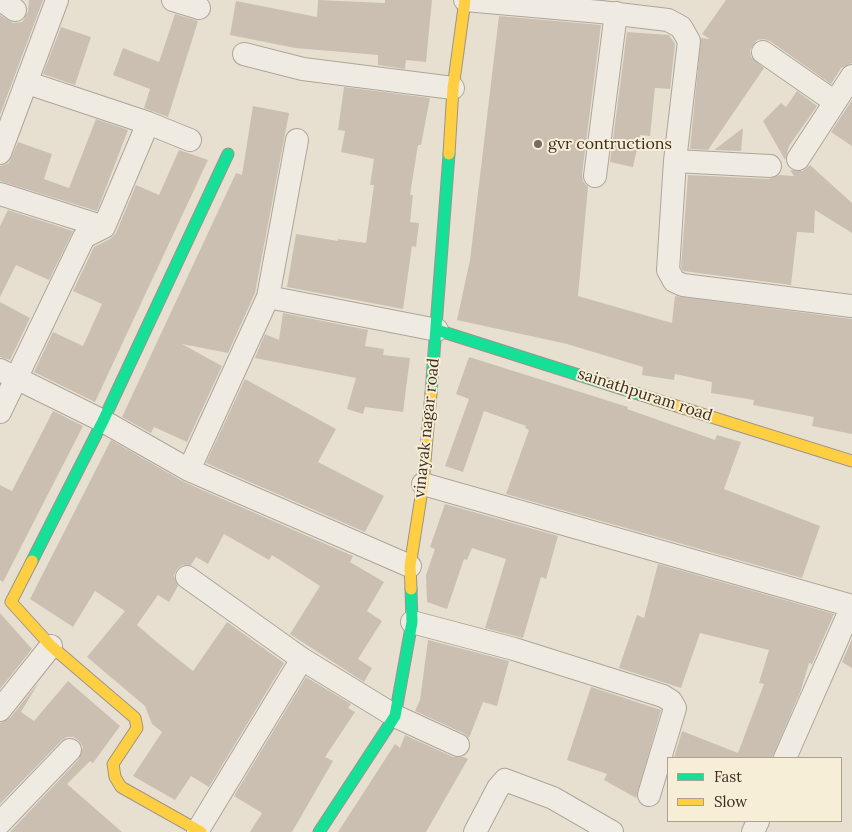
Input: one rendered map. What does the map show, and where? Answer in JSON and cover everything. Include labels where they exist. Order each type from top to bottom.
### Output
[{"type":"street","points":[[0,153],[28,83],[57,0]]},
{"type":"street","points":[[173,0],[199,8]]},
{"type":"street","points":[[465,0],[609,8],[668,20],[681,27],[689,40],[675,161],[668,270],[674,281],[683,285],[852,306]]},
{"type":"street","name":"vinayak nagar road","points":[[319,832],[396,716],[412,622],[410,566],[423,484],[437,330],[453,88],[465,0]]},
{"type":"street","points":[[595,176],[609,8]]},
{"type":"street","points":[[763,52],[835,102]]},
{"type":"street","points":[[244,54],[303,69],[453,88]]},
{"type":"street","points":[[798,158],[852,76]]},
{"type":"street","points":[[28,83],[148,122],[190,140]]},
{"type":"street","points":[[0,412],[9,374],[84,237],[104,226],[148,122]]},
{"type":"street","points":[[189,470],[268,297],[297,140]]},
{"type":"street","points":[[228,154],[103,421],[11,602],[50,646],[135,718],[137,728],[113,764],[115,777],[121,787],[194,830],[302,659]]},
{"type":"street","points":[[675,161],[770,166]]},
{"type":"street","points":[[0,194],[104,226]]},
{"type":"street","points":[[268,297],[437,330]]},
{"type":"street","name":"sainathpuram road","points":[[437,330],[852,461]]},
{"type":"street","points":[[9,374],[103,421],[189,470],[410,566]]},
{"type":"street","points":[[423,484],[852,606],[785,757]]},
{"type":"street","points":[[187,577],[302,659],[396,716],[458,744]]},
{"type":"street","points":[[412,622],[514,650],[663,696],[671,701],[675,708],[649,795]]},
{"type":"street","points":[[0,710],[50,646]]},
{"type":"street","points":[[0,823],[70,750]]},
{"type":"street","points":[[475,832],[498,788],[505,780],[553,798],[612,832]]},
{"type":"building","points":[[29,0],[43,0],[0,115],[0,15],[13,23],[22,22],[28,12]]},
{"type":"building","points":[[318,0],[385,3],[385,0],[432,0],[426,62],[406,60],[405,69],[378,65],[378,55],[295,48],[230,35],[236,1],[317,17]]},
{"type":"building","points":[[726,0],[852,0],[852,63],[841,68],[831,84],[770,41],[764,39],[757,40],[750,50],[751,57],[764,68],[708,150],[690,149],[701,38],[710,39],[702,34]]},
{"type":"building","points":[[175,14],[198,21],[168,117],[144,108],[150,89],[113,75],[123,48],[159,62]]},
{"type":"building","points":[[499,16],[601,25],[582,174],[583,181],[588,187],[578,296],[672,323],[675,296],[852,319],[852,434],[812,426],[814,417],[753,405],[754,400],[711,393],[712,382],[675,374],[674,380],[642,375],[643,367],[567,344],[457,320],[470,260]]},
{"type":"building","points":[[61,27],[91,37],[75,85],[43,74]]},
{"type":"building","points":[[627,32],[669,35],[675,44],[670,89],[655,88],[650,136],[640,135],[633,167],[610,162]]},
{"type":"building","points":[[344,87],[430,98],[421,145],[418,145],[410,195],[413,195],[410,222],[419,223],[416,247],[412,246],[403,309],[287,287],[296,234],[338,241],[338,239],[366,243],[374,185],[370,185],[374,159],[341,152],[345,131],[338,130]]},
{"type":"building","points":[[797,91],[817,106],[789,146],[785,160],[763,121],[781,103],[786,107]]},
{"type":"building","points":[[852,100],[852,146],[831,132]]},
{"type":"building","points":[[253,106],[289,113],[255,293],[228,353],[182,344],[222,366],[187,442],[154,427],[151,433],[122,417],[236,173],[242,175]]},
{"type":"building","points":[[96,119],[128,130],[97,211],[0,181],[0,166],[9,163],[18,142],[52,154],[44,179],[69,188]]},
{"type":"building","points":[[743,128],[741,151],[714,150]]},
{"type":"building","points":[[179,150],[208,160],[95,402],[34,372],[53,332],[83,346],[102,304],[73,291],[94,247],[110,239],[116,233],[136,185],[159,195]]},
{"type":"building","points":[[810,165],[852,203],[852,233],[815,210],[814,233],[797,232],[791,285],[683,271],[681,267],[688,175],[769,179],[779,175],[794,176],[790,170],[803,171]]},
{"type":"building","points":[[8,210],[73,231],[49,280],[16,265],[0,297],[0,226]]},
{"type":"building","points":[[0,302],[30,318],[10,360],[0,357]]},
{"type":"building","points":[[283,313],[368,330],[365,346],[384,349],[383,355],[410,358],[403,412],[365,407],[363,414],[347,409],[356,378],[255,358],[265,334],[279,340]]},
{"type":"building","points":[[469,357],[628,407],[627,409],[715,440],[717,435],[741,442],[724,489],[820,526],[802,578],[506,494],[529,430],[525,428],[526,426],[484,411],[463,472],[445,466],[469,399],[456,394]]},
{"type":"building","points":[[245,379],[336,429],[318,462],[384,496],[365,532],[206,463]]},
{"type":"building","points":[[53,411],[83,426],[3,582],[0,580],[0,485],[12,491]]},
{"type":"building","points":[[111,440],[184,482],[353,556],[350,562],[384,582],[367,611],[382,621],[358,659],[372,668],[364,682],[290,634],[320,586],[272,555],[269,560],[224,534],[208,564],[196,557],[191,565],[182,565],[177,569],[174,576],[178,586],[169,602],[158,595],[137,625],[193,671],[227,622],[284,663],[209,787],[191,776],[175,800],[133,776],[162,732],[152,724],[145,706],[87,657],[125,611],[95,591],[73,627],[30,599]]},
{"type":"building","points":[[445,504],[558,536],[546,579],[541,577],[523,638],[485,628],[506,559],[472,548],[467,560],[464,559],[447,609],[427,602],[426,575],[435,549],[430,547]]},
{"type":"building","points":[[658,564],[834,614],[812,664],[809,663],[801,690],[772,757],[674,757],[682,731],[738,753],[764,684],[759,683],[769,650],[700,633],[681,688],[619,668],[637,615],[644,618]]},
{"type":"building","points":[[0,613],[32,649],[0,689]]},
{"type":"building","points":[[852,639],[852,668],[842,662]]},
{"type":"building","points":[[428,640],[509,661],[497,706],[483,702],[469,738],[463,733],[415,711],[420,700]]},
{"type":"building","points":[[306,677],[351,704],[348,708],[355,712],[325,757],[333,761],[292,832],[250,832],[262,813],[234,796]]},
{"type":"building","points":[[68,681],[120,726],[93,763],[90,761],[67,784],[122,832],[10,832],[79,759],[83,747],[74,737],[67,737],[61,741],[0,804],[0,723],[10,718],[39,682],[21,712],[34,721]]},
{"type":"building","points":[[591,687],[661,710],[636,798],[604,780],[607,774],[567,760]]},
{"type":"building","points":[[405,735],[453,757],[468,759],[426,832],[338,832],[395,744],[400,748]]},
{"type":"traffic: fast","points":[[32,561],[103,421],[228,154]]},
{"type":"traffic: fast","points":[[431,393],[449,154]]},
{"type":"traffic: fast","points":[[437,330],[654,399]]},
{"type":"traffic: fast","points":[[319,832],[395,716],[412,622],[411,589]]},
{"type":"traffic: slow","points":[[449,154],[453,88],[465,0]]},
{"type":"traffic: slow","points":[[411,589],[410,566],[423,484],[431,393]]},
{"type":"traffic: slow","points":[[654,399],[852,461]]},
{"type":"traffic: slow","points":[[32,561],[11,602],[51,646],[135,718],[137,728],[113,764],[115,777],[121,787],[201,832]]},
{"type":"place","name":"gvr contructions","points":[[538,144]]}]
